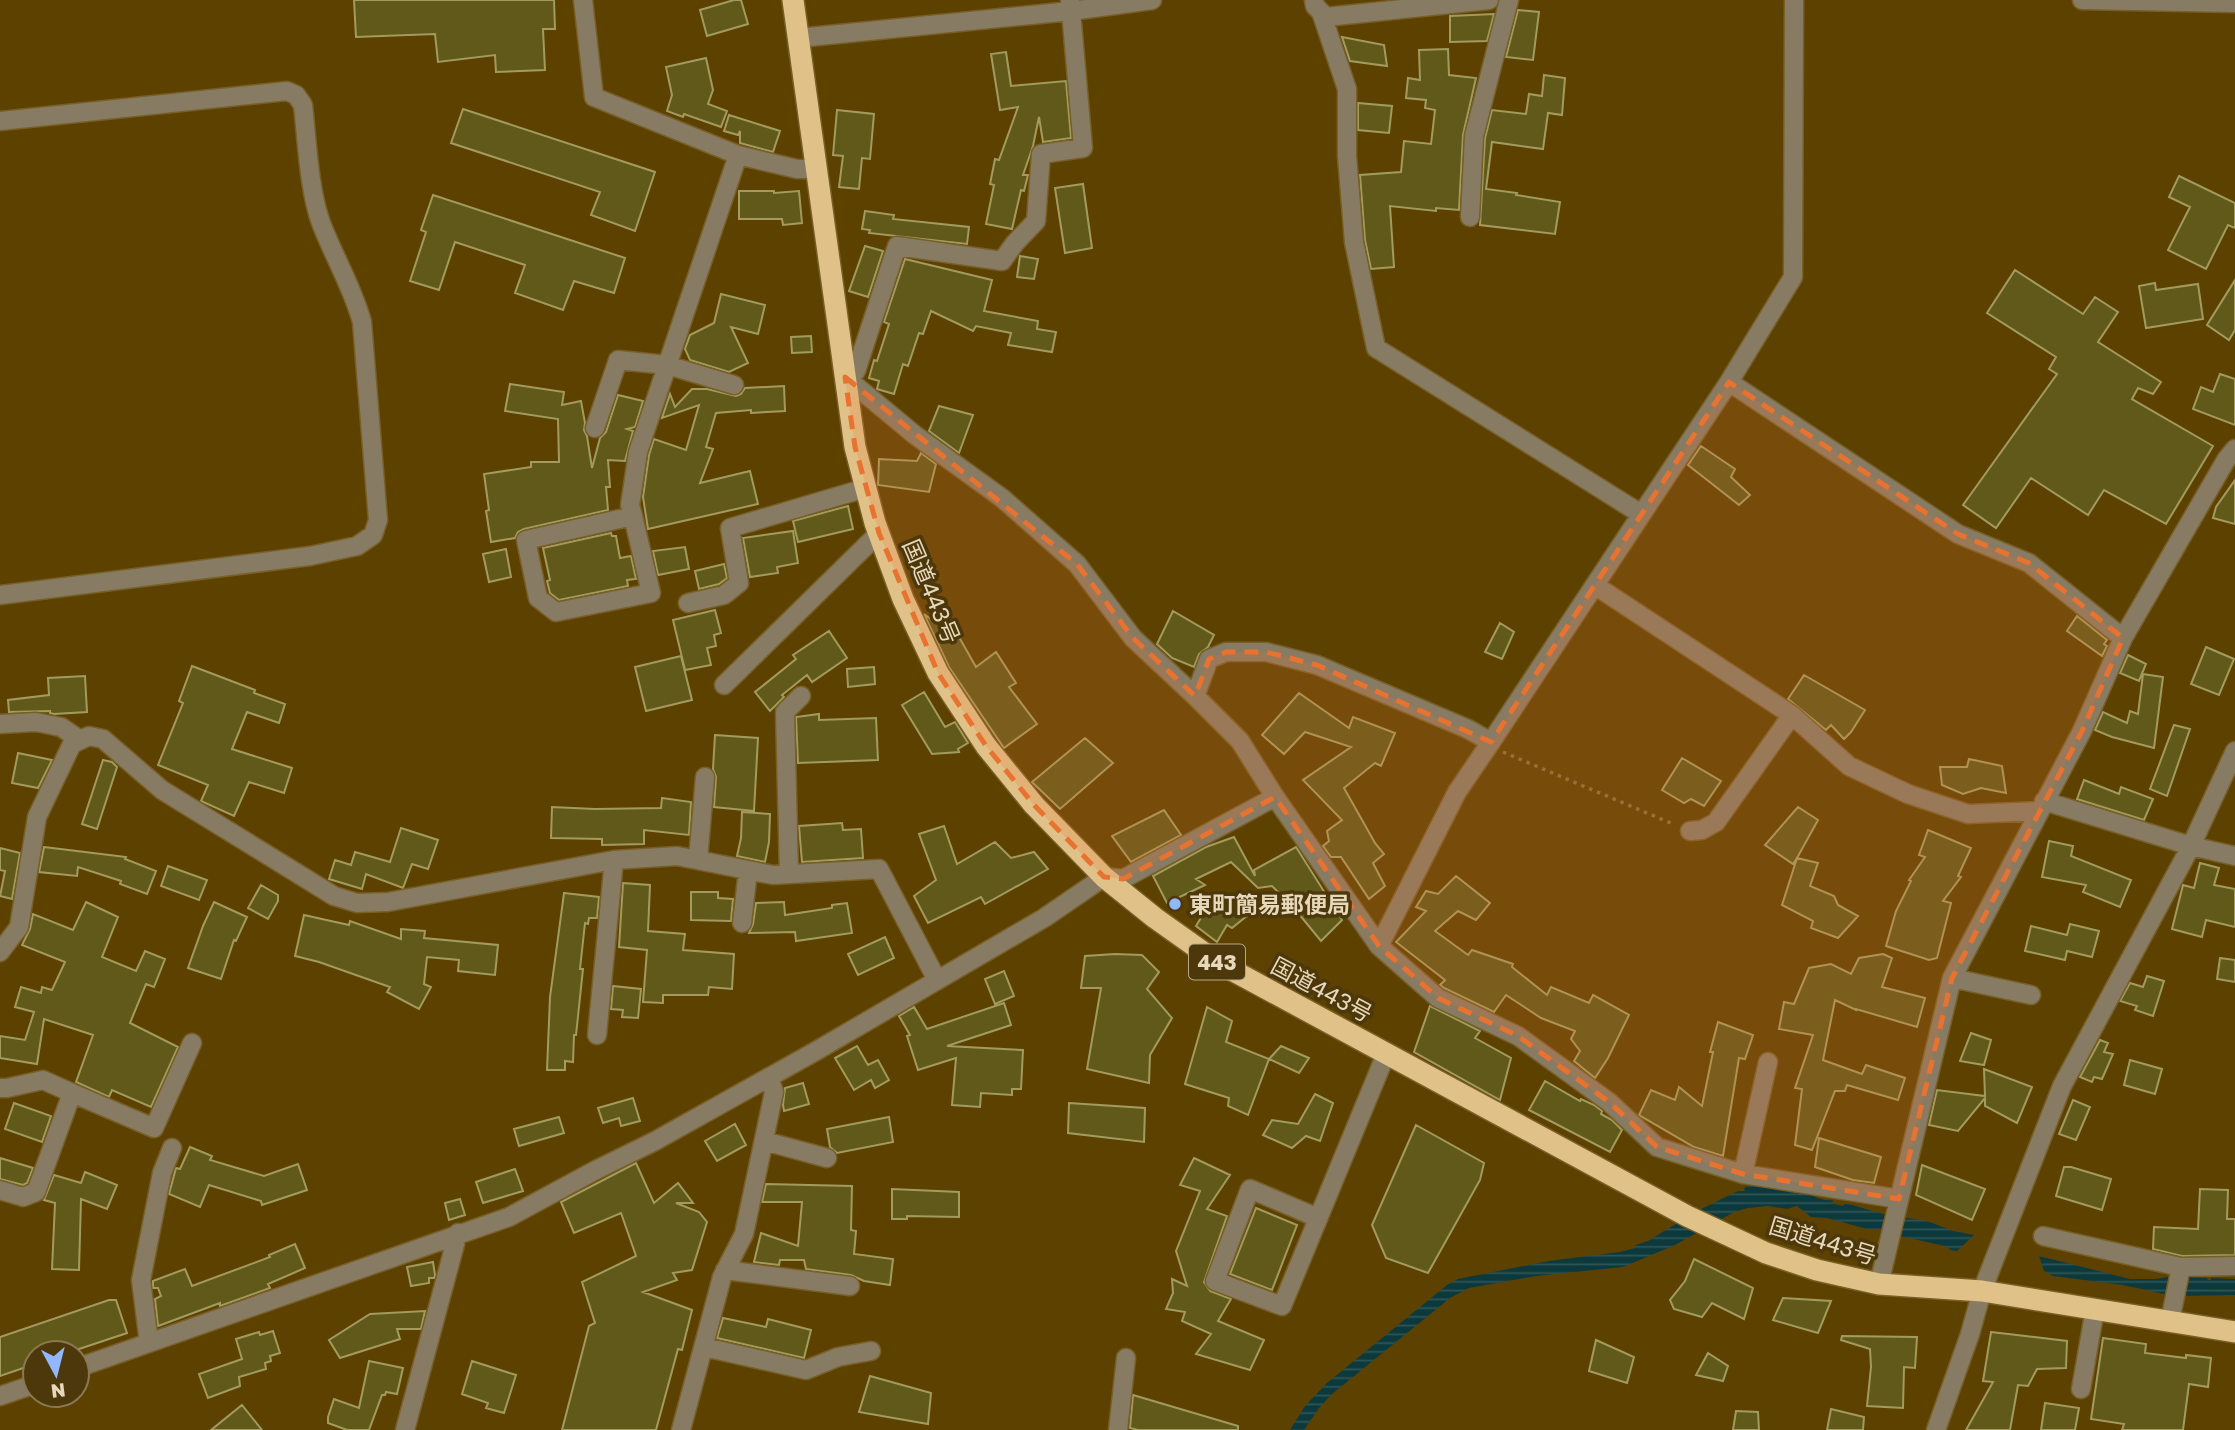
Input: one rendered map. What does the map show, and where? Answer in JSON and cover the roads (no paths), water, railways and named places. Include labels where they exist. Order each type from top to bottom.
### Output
[{"type":"highway","name":"国道443号","points":[[793,0],[855,447],[878,533],[903,599],[938,673],[979,735],[1034,805],[1104,877],[1155,918],[1217,962],[1687,1216],[1766,1253],[1817,1270],[1879,1284],[1982,1291],[2235,1332]]},
{"type":"street","points":[[583,0],[594,97],[738,155],[797,169],[816,169]]},
{"type":"street","points":[[798,38],[1070,5],[1152,0]]},
{"type":"street","points":[[1317,6],[1326,17],[1489,0]]},
{"type":"street","points":[[1471,216],[1475,136],[1509,0]]},
{"type":"street","points":[[1378,946],[1458,792],[1729,382],[1793,277],[1794,0]]},
{"type":"street","points":[[2082,0],[2235,3]]},
{"type":"street","points":[[1070,5],[1083,148],[1041,154],[1036,222],[1002,261],[897,246],[856,371],[845,377],[915,435],[1002,498],[1077,564],[1133,638],[1240,741],[1275,797],[1378,946],[1438,998],[1518,1036],[1609,1102],[1657,1147],[1743,1174],[1899,1199]]},
{"type":"street","points":[[1317,6],[1347,89],[1354,242],[1376,348],[1641,514]]},
{"type":"street","points":[[0,121],[287,91],[296,94],[303,105],[320,222],[355,297],[362,322],[378,520],[373,536],[357,546],[310,556],[0,595]]},
{"type":"street","points":[[633,516],[526,540],[538,598],[556,612],[651,593],[633,516],[630,505],[638,452],[738,155]]},
{"type":"street","points":[[595,428],[618,360],[667,365],[734,385]]},
{"type":"street","points":[[1729,382],[1958,534],[2029,564],[2123,638]]},
{"type":"street","points":[[1879,1284],[1952,978],[2082,731],[2123,638],[2226,460],[2235,449]]},
{"type":"street","points":[[688,603],[724,595],[740,583],[730,528],[866,488]]},
{"type":"street","points":[[724,685],[878,533]]},
{"type":"street","points":[[1596,586],[1793,715],[1849,766],[1908,794],[1968,814],[2042,806],[2235,856]]},
{"type":"street","points":[[1195,696],[1209,659],[1226,652],[1266,652],[1317,665],[1468,729],[1491,742]]},
{"type":"street","points":[[789,874],[785,712],[801,696]]},
{"type":"street","points":[[1690,831],[1702,830],[1716,822],[1793,715]]},
{"type":"street","points":[[0,724],[36,722],[61,727],[80,740]]},
{"type":"street","points":[[0,951],[19,927],[37,817],[72,744],[89,736],[103,739],[162,790],[334,896],[357,903],[388,902],[614,860],[677,856],[773,875],[879,869],[937,979]]},
{"type":"street","points":[[1936,1430],[1970,1334],[1982,1291],[2062,1086],[2191,846],[2235,751]]},
{"type":"street","points":[[698,860],[705,777]]},
{"type":"street","points":[[91,1363],[509,1217],[655,1141],[769,1077],[1044,918],[1104,877],[1122,879],[1275,797]]},
{"type":"street","points":[[597,1035],[614,860]]},
{"type":"street","points":[[742,923],[748,870]]},
{"type":"street","points":[[1952,978],[2031,995]]},
{"type":"street","points":[[0,1088],[43,1080],[154,1128],[192,1043]]},
{"type":"street","points":[[1318,1218],[1250,1189],[1215,1281],[1282,1306],[1386,1054]]},
{"type":"street","points":[[1743,1174],[1768,1062]]},
{"type":"street","points":[[681,1430],[726,1270],[744,1234],[774,1093],[769,1077]]},
{"type":"street","points":[[0,1190],[23,1197],[36,1192],[72,1093]]},
{"type":"street","points":[[764,1142],[827,1158]]},
{"type":"street","points":[[149,1343],[141,1280],[162,1174],[172,1148]]},
{"type":"street","points":[[405,1430],[458,1233]]},
{"type":"street","points":[[2043,1236],[2181,1267],[2235,1266]]},
{"type":"street","points":[[2170,1321],[2181,1267]]},
{"type":"street","points":[[726,1270],[850,1286]]},
{"type":"street","points":[[2081,1389],[2095,1309]]},
{"type":"street","points":[[704,1347],[806,1370],[838,1357],[871,1351]]},
{"type":"street","points":[[1118,1430],[1126,1358]]},
{"type":"street","points":[[0,1396],[21,1389]]},
{"type":"water","points":[[1750,1185],[1796,1189],[1833,1200],[1832,1203],[1843,1206],[1845,1203],[1887,1215],[1927,1221],[1953,1231],[1974,1235],[1957,1251],[1884,1229],[1867,1229],[1827,1218],[1811,1217],[1797,1206],[1787,1209],[1768,1206],[1748,1208],[1734,1212],[1675,1245],[1623,1267],[1536,1276],[1469,1288],[1450,1298],[1332,1394],[1304,1430],[1290,1430],[1305,1406],[1327,1383],[1447,1285],[1458,1279],[1635,1248],[1697,1211],[1738,1191],[1745,1191],[1744,1188]]},
{"type":"water","points":[[2039,1256],[2130,1279],[2174,1276],[2208,1280],[2235,1279],[2235,1295],[2174,1296],[2123,1285],[2053,1276],[2044,1271]]},
{"type":"place","name":"東町簡易郵便局","points":[[1175,904]]}]
